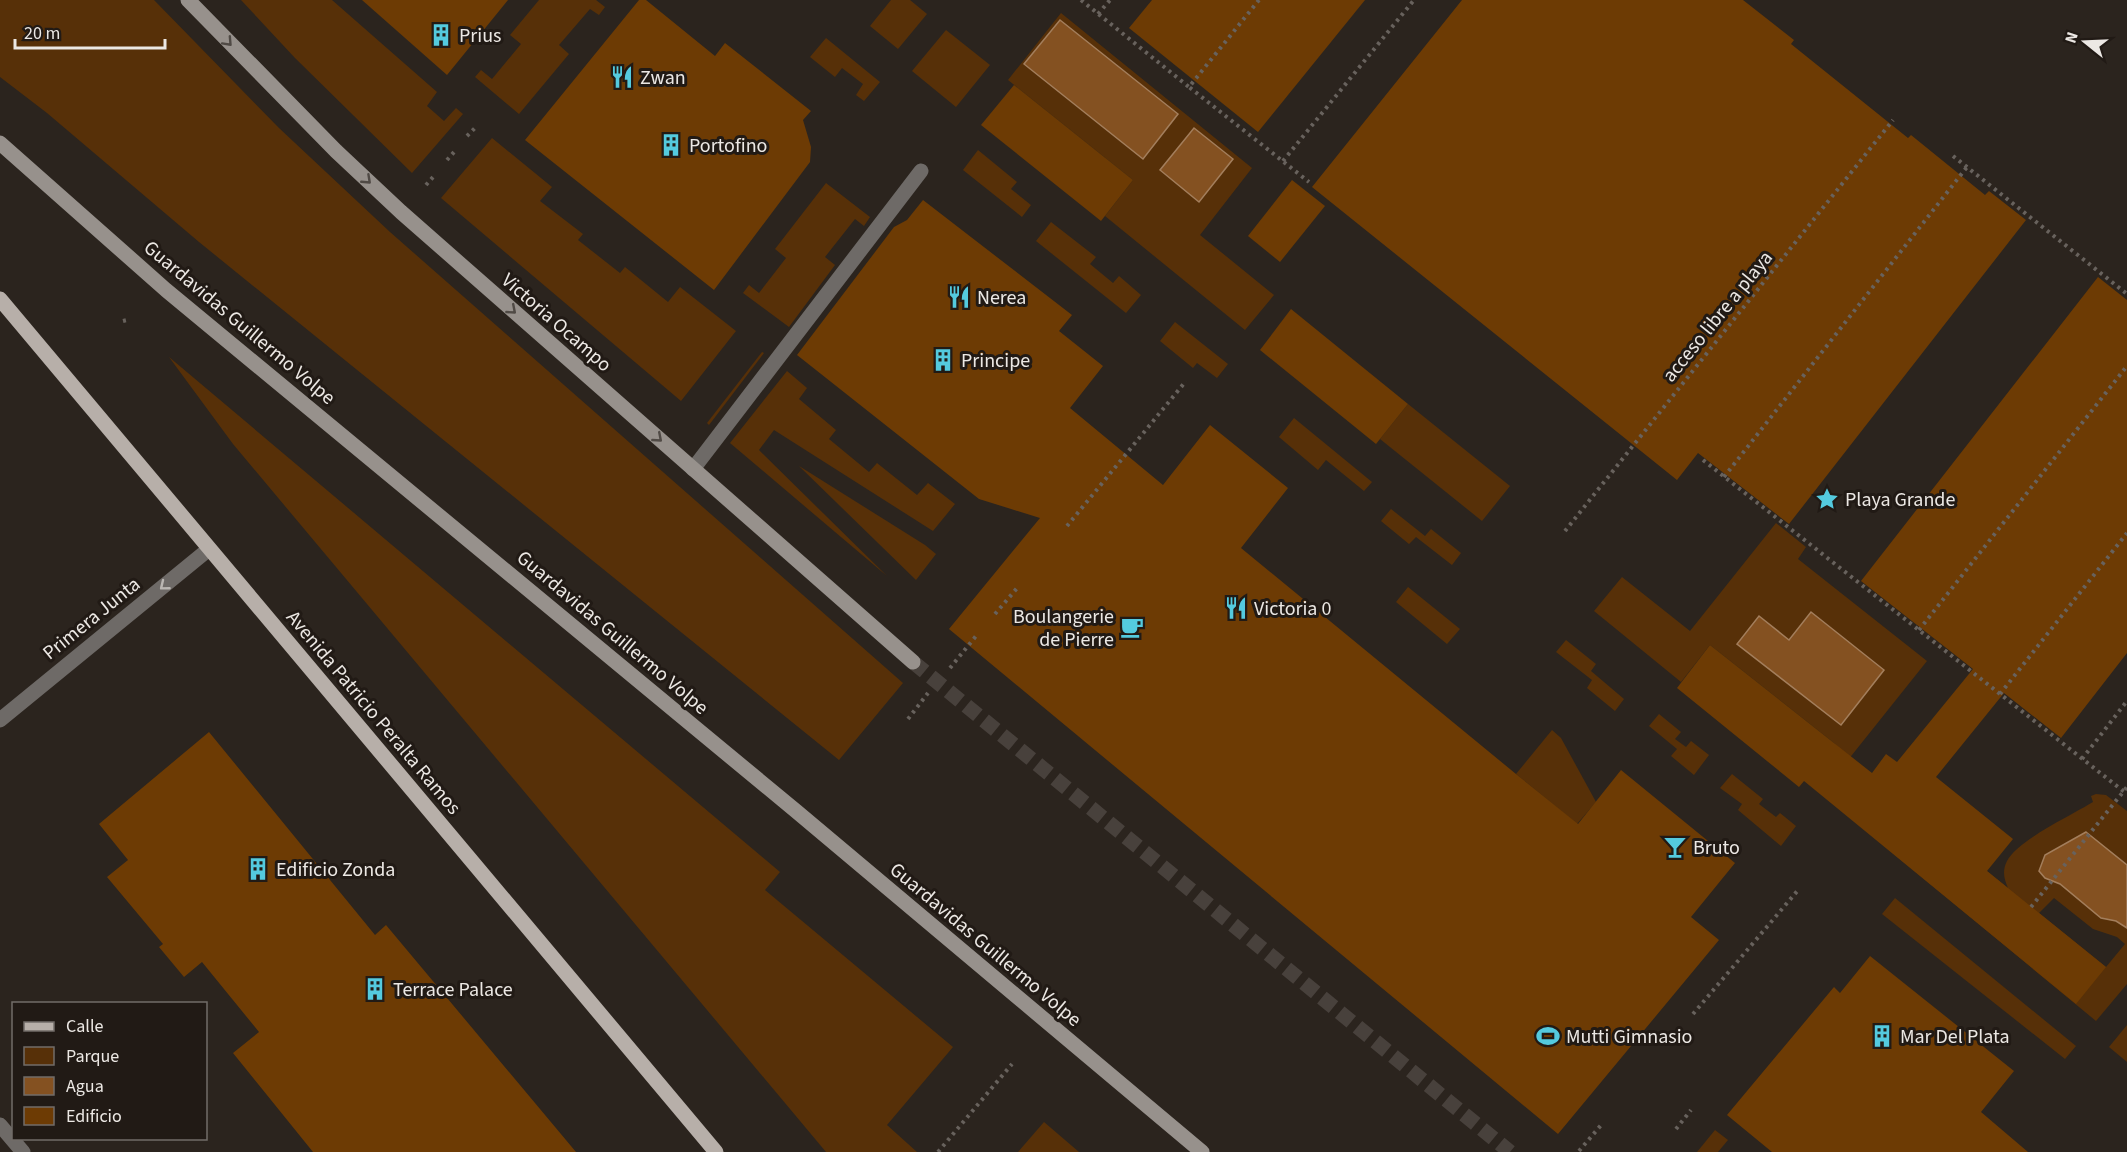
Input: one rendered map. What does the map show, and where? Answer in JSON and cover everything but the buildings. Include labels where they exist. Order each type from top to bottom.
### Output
[{"type":"main road","name":"Victoria Ocampo","points":[[188,0],[312,127],[401,212],[913,662]]},
{"type":"main road","name":"Guardavidas Guillermo Volpe","points":[[0,143],[166,290],[778,796],[1202,1152]]},
{"type":"main road","name":"Avenida Patricio Peralta Ramos","points":[[0,299],[710,1150]]},
{"type":"street","points":[[693,469],[921,171]]},
{"type":"street","name":"Primera Junta","points":[[0,720],[209,549]]},
{"type":"street","points":[[0,1125],[12,1139]]},
{"type":"street","points":[[13,1140],[23,1152]]},
{"type":"path","points":[[1081,0],[1309,182]]},
{"type":"path","points":[[1098,14],[1110,0]]},
{"type":"path","points":[[1189,87],[1259,0]]},
{"type":"path","points":[[1283,162],[1414,0]]},
{"type":"path","name":"acceso libre a playa","points":[[1565,531],[1893,120]]},
{"type":"path","points":[[467,136],[476,127]]},
{"type":"path","points":[[447,160],[455,151]]},
{"type":"path","points":[[1953,156],[2127,294]]},
{"type":"path","points":[[1724,477],[1967,167]]},
{"type":"path","points":[[426,185],[434,176]]},
{"type":"path","points":[[1918,630],[2127,366]]},
{"type":"path","points":[[1067,526],[1186,381]]},
{"type":"path","points":[[1703,460],[2125,793]]},
{"type":"path","points":[[2000,694],[2127,533]]},
{"type":"path","points":[[995,614],[1017,586]]},
{"type":"path","points":[[950,668],[976,636]]},
{"type":"path","points":[[908,718],[929,693]]},
{"type":"path","points":[[2082,759],[2127,701]]},
{"type":"path","points":[[2031,907],[2125,793],[2127,787]]},
{"type":"path","points":[[1693,1014],[1799,889]]},
{"type":"path","points":[[938,1152],[1012,1064]]},
{"type":"path","points":[[1676,1129],[1691,1110]]},
{"type":"path","points":[[1579,1151],[1602,1124]]},
{"type":"green space","points":[[0,0],[154,0],[279,128],[390,232],[903,683],[839,760],[199,242],[47,113],[0,77]]},
{"type":"green space","points":[[241,0],[332,0],[437,92],[427,106],[444,121],[456,108],[463,114],[412,173],[295,58]]},
{"type":"green space","points":[[539,0],[596,0],[605,7],[599,15],[590,9],[559,45],[569,54],[519,114],[475,77],[481,70],[492,79],[521,44],[510,35]]},
{"type":"green space","points":[[891,0],[910,0],[927,14],[898,49],[870,26]]},
{"type":"green space","points":[[1061,13],[1252,168],[1200,235],[1274,295],[1245,330],[1105,216],[1133,180],[1008,80]]},
{"type":"green space","points":[[946,30],[990,65],[956,107],[912,71]]},
{"type":"green space","points":[[826,38],[880,82],[864,101],[856,95],[863,84],[842,68],[835,77],[810,57]]},
{"type":"green space","points":[[492,138],[552,187],[540,201],[583,234],[578,240],[620,273],[625,267],[668,302],[680,287],[736,331],[681,401],[441,198]]},
{"type":"green space","points":[[978,150],[1017,182],[1011,189],[1031,205],[1022,217],[963,170]]},
{"type":"green space","points":[[826,183],[870,217],[864,226],[855,219],[825,257],[835,265],[789,327],[743,293],[749,285],[759,293],[786,258],[775,249]]},
{"type":"green space","points":[[1051,222],[1096,257],[1090,264],[1113,283],[1119,276],[1141,295],[1126,313],[1036,241]]},
{"type":"green space","points":[[1175,322],[1228,364],[1217,378],[1197,363],[1193,368],[1160,341]]},
{"type":"green space","points":[[762,352],[764,353],[709,425],[707,423]]},
{"type":"green space","points":[[169,357],[780,872],[765,890],[953,1047],[887,1125],[917,1152],[826,1152],[233,444]]},
{"type":"green space","points":[[787,371],[807,388],[799,399],[836,430],[829,439],[869,472],[877,463],[917,495],[928,483],[955,504],[933,531],[774,430],[759,450],[887,576],[730,443]]},
{"type":"green space","points":[[1408,404],[1510,486],[1482,521],[1380,439]]},
{"type":"green space","points":[[1294,418],[1372,482],[1364,491],[1326,460],[1318,470],[1279,437]]},
{"type":"green space","points":[[799,466],[936,554],[916,580]]},
{"type":"green space","points":[[1391,509],[1425,536],[1431,529],[1461,553],[1452,565],[1416,537],[1409,544],[1381,521]]},
{"type":"green space","points":[[1776,523],[1806,547],[1798,559],[1927,661],[1848,760],[1834,743],[1710,645],[1681,682],[1594,611],[1622,577],[1690,631]]},
{"type":"green space","points":[[1408,587],[1460,629],[1447,644],[1396,602]]},
{"type":"green space","points":[[1566,640],[1596,664],[1591,671],[1624,699],[1615,711],[1587,688],[1592,680],[1556,652]]},
{"type":"green space","points":[[1659,714],[1681,732],[1675,739],[1686,747],[1691,741],[1709,755],[1694,775],[1671,756],[1677,749],[1649,726]]},
{"type":"green space","points":[[1552,730],[1561,738],[1596,802],[1577,824],[1516,774]]},
{"type":"green space","points":[[1732,774],[1763,799],[1759,804],[1776,817],[1780,813],[1796,826],[1781,846],[1738,810],[1742,804],[1720,788]]},
{"type":"green space","points":[[2106,795],[2127,811],[2127,984],[2096,1021],[1872,836],[1900,801],[2008,888],[2004,868],[2013,853],[2046,828],[2093,802],[2091,796]],"holes":[[[2054,898],[2093,929],[2117,937],[2125,944],[2106,967],[2039,913]]]},
{"type":"green space","points":[[1895,898],[2076,1046],[2065,1059],[1882,914]]},
{"type":"green space","points":[[2127,1025],[2127,1062],[2109,1047]]},
{"type":"green space","points":[[1044,1122],[1079,1152],[1018,1152]]},
{"type":"green space","points":[[1715,1130],[1728,1140],[1718,1152],[1697,1152]]},
{"type":"water","points":[[1060,20],[1178,114],[1143,159],[1024,64]]},
{"type":"water","points":[[1194,128],[1233,159],[1199,202],[1160,170]]},
{"type":"water","points":[[1811,612],[1884,670],[1841,725],[1737,644],[1759,616],[1789,640]]},
{"type":"water","points":[[2086,832],[2127,865],[2127,928],[2116,921],[2101,918],[2060,884],[2045,878],[2039,871],[2045,855]]},
{"type":"tunnel","points":[[913,662],[1510,1152]]},
{"type":"place","name":"Prius","points":[[441,35]]},
{"type":"place","name":"Zwan","points":[[622,77]]},
{"type":"place","name":"Portofino","points":[[671,145]]},
{"type":"place","name":"Nerea","points":[[959,297]]},
{"type":"place","name":"Principe","points":[[943,360]]},
{"type":"place","name":"Playa Grande","points":[[1827,499]]},
{"type":"place","name":"Victoria 0","points":[[1236,608]]},
{"type":"place","name":"Boulangerie de Pierre","points":[[1132,627]]},
{"type":"place","name":"Bruto","points":[[1675,847]]},
{"type":"place","name":"Edificio Zonda","points":[[258,869]]},
{"type":"place","name":"Terrace Palace","points":[[375,989]]},
{"type":"place","name":"Mutti Gimnasio","points":[[1548,1036]]},
{"type":"place","name":"Mar Del Plata","points":[[1882,1036]]}]
